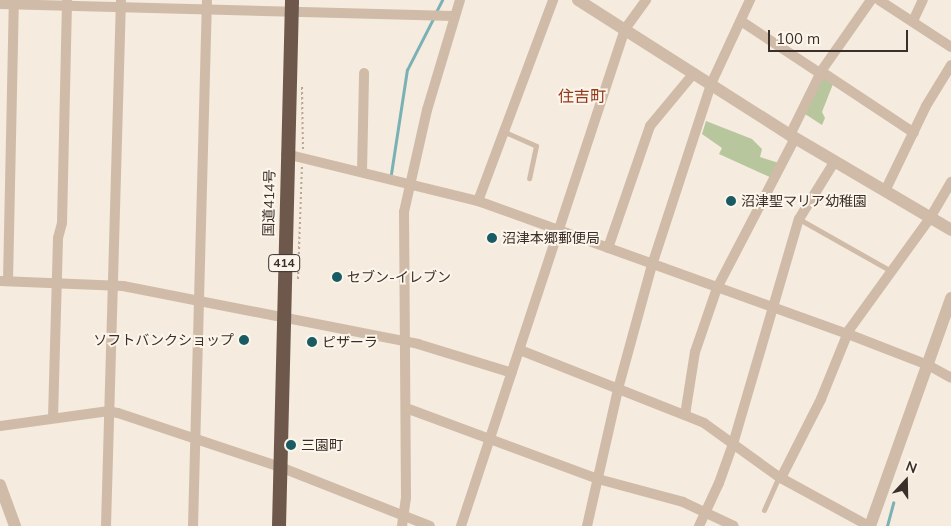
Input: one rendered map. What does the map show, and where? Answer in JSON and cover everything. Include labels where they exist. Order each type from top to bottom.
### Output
[{"type":"highway","name":"国道414号","points":[[279,526],[286,154],[292,6]]},
{"type":"street","points":[[402,526],[402,514],[406,497],[404,212],[408,183],[460,0]]},
{"type":"street","points":[[478,201],[553,0]]},
{"type":"street","points":[[578,0],[792,136],[951,230]]},
{"type":"street","points":[[461,526],[626,29],[646,0]]},
{"type":"street","points":[[587,526],[618,389],[652,264],[711,84],[750,0]]},
{"type":"street","points":[[685,414],[695,352],[717,288],[821,73],[871,0]]},
{"type":"street","points":[[878,0],[913,20],[951,47]]},
{"type":"street","points":[[913,20],[922,0]]},
{"type":"street","points":[[0,4],[14,2],[292,6],[454,16]]},
{"type":"street","points":[[14,2],[4,281],[115,285],[284,316],[406,342],[512,373]]},
{"type":"street","points":[[53,418],[58,238],[62,223],[67,4]]},
{"type":"street","points":[[106,526],[115,285],[120,4]]},
{"type":"street","points":[[193,526],[207,5]]},
{"type":"street","points":[[741,21],[914,133]]},
{"type":"street","points":[[885,191],[951,65]]},
{"type":"street","points":[[362,172],[364,73]]},
{"type":"street","points":[[608,248],[650,126],[694,73]]},
{"type":"street","points":[[286,154],[478,201],[772,309],[848,334],[928,365],[951,378]]},
{"type":"street","points":[[699,526],[733,444],[800,218],[834,161]]},
{"type":"street","points":[[780,477],[818,405],[848,334],[930,218],[951,182]]},
{"type":"street","points":[[520,350],[704,423],[780,477],[870,526],[951,298]]},
{"type":"street","points":[[406,408],[598,479],[654,493],[734,526]]},
{"type":"street","points":[[0,426],[109,411],[280,467],[430,526]]},
{"type":"street","points":[[0,485],[15,526]]},
{"type":"lane","points":[[505,132],[536,146],[529,178]]},
{"type":"lane","points":[[800,218],[892,272]]},
{"type":"lane","points":[[764,510],[780,477]]},
{"type":"path","points":[[297,284],[303,159],[302,82]]},
{"type":"green space","points":[[822,77],[833,84],[822,112],[825,118],[822,125],[805,114]]},
{"type":"green space","points":[[706,121],[752,139],[762,149],[760,157],[779,163],[772,178],[719,154],[722,148],[702,134]]},
{"type":"waterway","points":[[436,12],[442,0]]},
{"type":"waterway","points":[[391,174],[407,70],[433,19]]},
{"type":"waterway","points":[[887,526],[893,503]]},
{"type":"place","name":"沼津聖マリア幼稚園","points":[[731,201]]},
{"type":"place","name":"沼津本郷郵便局","points":[[492,238]]},
{"type":"place","name":"セブン-イレブン","points":[[337,277]]},
{"type":"place","name":"ソフトバンクショップ","points":[[244,340]]},
{"type":"place","name":"ピザーラ","points":[[312,342]]},
{"type":"place","name":"三園町","points":[[291,445]]},
{"type":"district","name":"住吉町","points":[[582,96]]}]
